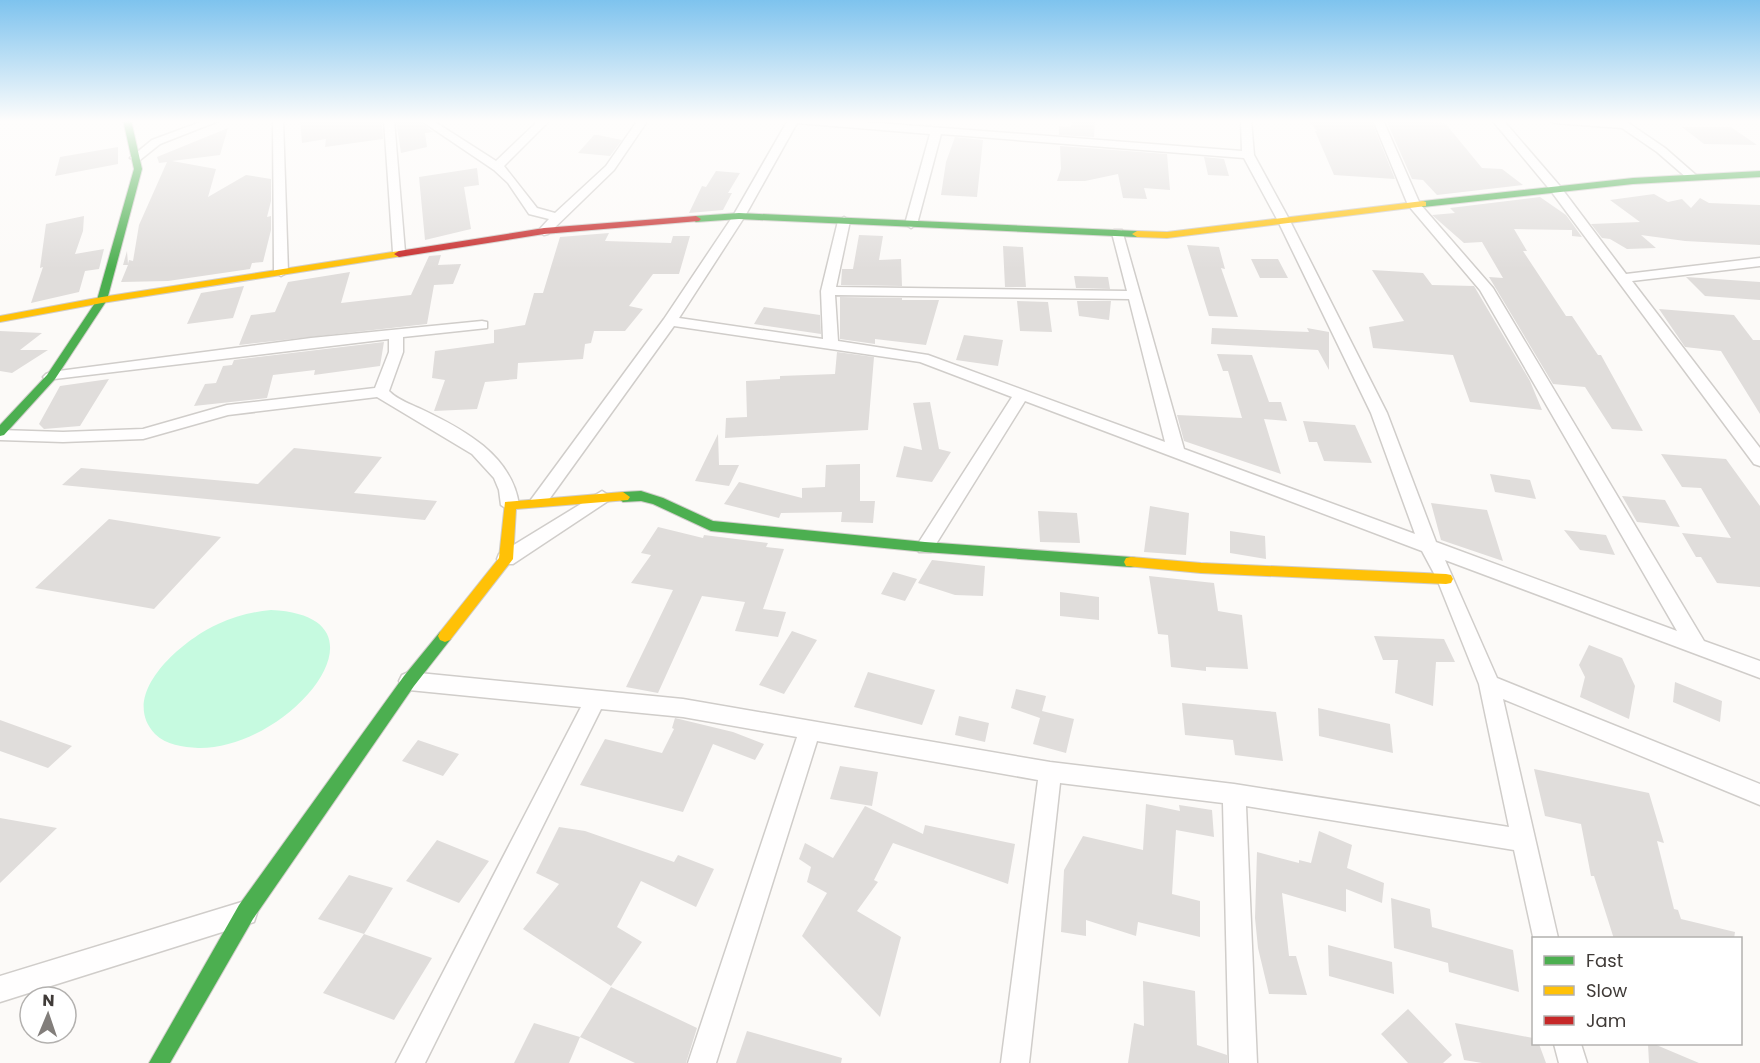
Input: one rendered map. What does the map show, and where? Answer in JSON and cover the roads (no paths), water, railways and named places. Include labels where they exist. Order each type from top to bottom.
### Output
[{"type":"street","points":[[0,433],[51,377],[102,300],[138,170]]},
{"type":"street","points":[[279,170],[281,272]]},
{"type":"street","points":[[393,170],[399,252]]},
{"type":"street","points":[[500,170],[533,211],[557,218]]},
{"type":"street","points":[[544,231],[608,170]]},
{"type":"street","points":[[539,501],[669,321],[739,216],[766,170]]},
{"type":"street","points":[[911,224],[926,170]]},
{"type":"street","points":[[1256,170],[1379,413],[1429,547],[1446,579],[1489,684],[1545,937]]},
{"type":"street","points":[[1399,170],[1414,205],[1486,288],[1697,647]]},
{"type":"street","points":[[1539,170],[1760,460]]},
{"type":"street","points":[[1684,170],[1691,176]]},
{"type":"street","points":[[0,320],[102,300],[544,231],[739,216],[1167,235],[1555,188],[1691,176],[1760,174]]},
{"type":"street","points":[[831,345],[828,291],[844,221]]},
{"type":"street","points":[[1118,233],[1176,451]]},
{"type":"street","points":[[1623,278],[1758,264]]},
{"type":"street","points":[[828,291],[1133,295]]},
{"type":"street","points":[[669,321],[923,358],[1760,670]]},
{"type":"street","points":[[51,377],[222,356],[311,342],[482,325]]},
{"type":"street","points":[[381,392],[396,352],[396,334]]},
{"type":"street","points":[[0,433],[63,437],[143,434],[227,410],[381,392],[394,404],[418,414],[482,452],[504,478],[510,494],[506,559]]},
{"type":"street","points":[[925,547],[1022,395]]},
{"type":"street","points":[[510,506],[539,501],[641,496],[658,501],[711,526],[925,547],[1044,554],[1201,568],[1446,579]]},
{"type":"street","points":[[159,1063],[246,912],[409,681],[506,559],[602,497]]},
{"type":"street","points":[[409,681],[683,708],[1050,772],[1234,794],[1523,840]]},
{"type":"street","points":[[1489,684],[1668,755],[1760,795]]},
{"type":"street","points":[[410,1063],[595,700]]},
{"type":"street","points":[[702,1063],[810,730]]},
{"type":"street","points":[[1015,1063],[1050,772]]},
{"type":"street","points":[[1234,794],[1243,1063]]},
{"type":"street","points":[[0,989],[246,912]]},
{"type":"street","points":[[1568,1045],[1573,1063]]}]
